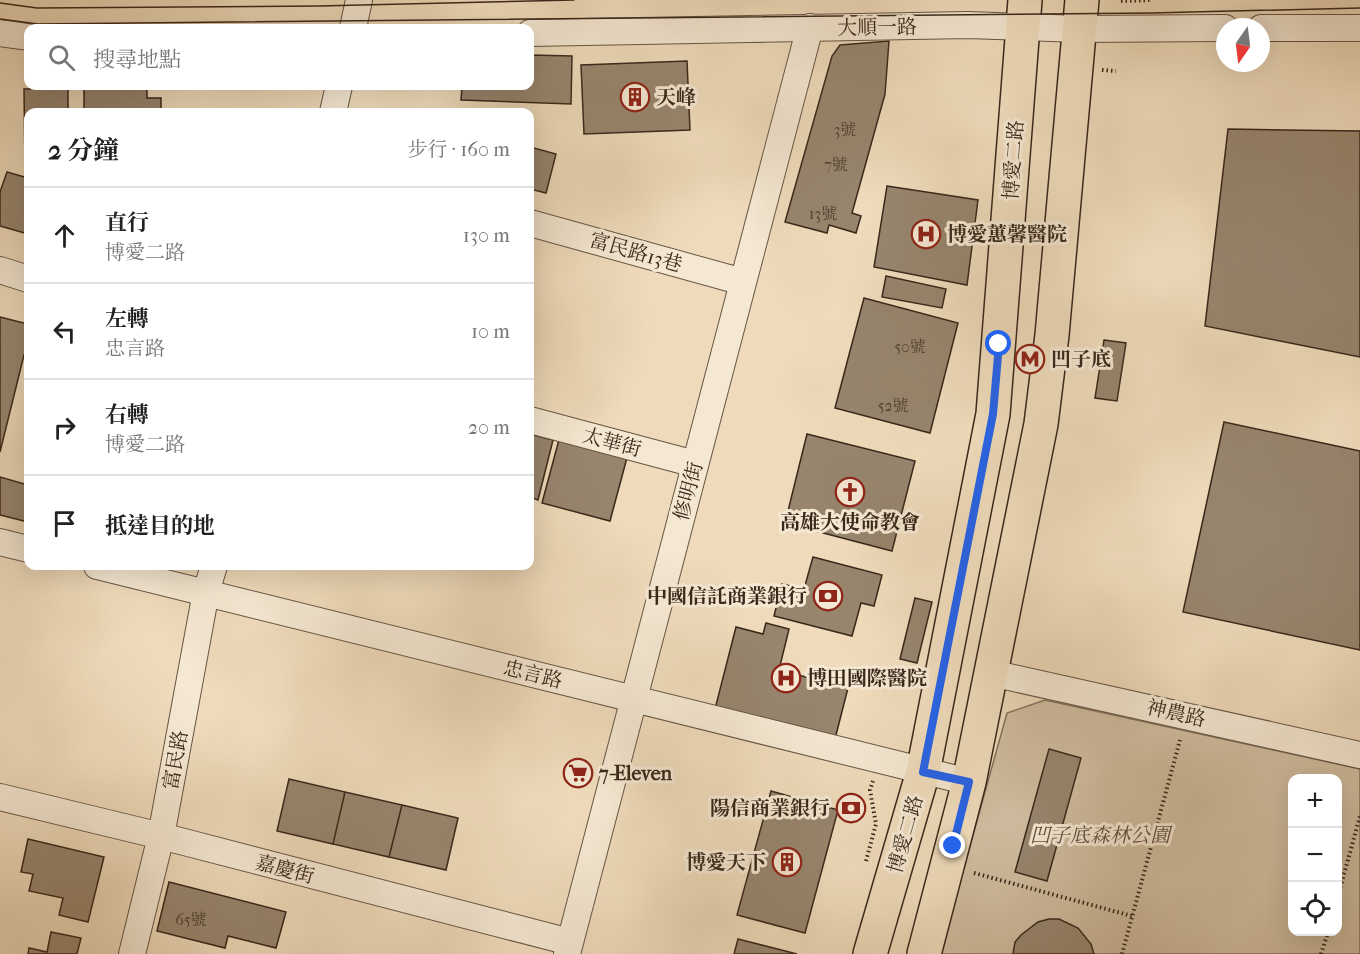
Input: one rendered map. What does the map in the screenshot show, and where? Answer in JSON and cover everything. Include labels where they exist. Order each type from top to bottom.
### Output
[{"type":"main road","name":"博愛二路","points":[[870,954],[923,772],[993,414],[1024,14]]},
{"type":"main road","points":[[924,954],[969,782],[1041,424],[1054,323],[1081,14]]},
{"type":"street","points":[[354,24],[359,0]]},
{"type":"street","name":"大順一路","points":[[534,33],[968,25],[1024,14],[1081,14],[1216,27]]},
{"type":"street","name":"修明街","points":[[568,948],[810,27]]},
{"type":"street","points":[[1270,28],[1360,28]]},
{"type":"street","points":[[0,33],[24,36]]},
{"type":"street","points":[[334,108],[338,90]]},
{"type":"street","name":"富民路13巷","points":[[534,224],[743,282]]},
{"type":"street","points":[[0,270],[24,278]]},
{"type":"street","name":"太華街","points":[[534,421],[695,464]]},
{"type":"street","points":[[0,542],[24,548]]},
{"type":"street","name":"忠言路","points":[[114,570],[969,782]]},
{"type":"street","name":"富民路","points":[[132,954],[161,836],[206,592],[213,570]]},
{"type":"street","name":"神農路","points":[[991,674],[1360,755]]},
{"type":"street","name":"嘉慶街","points":[[0,797],[161,836],[568,948]]},
{"type":"path","points":[[1121,1],[1150,0]]},
{"type":"path","points":[[1122,954],[1180,740]]},
{"type":"path","points":[[864,867],[876,824],[870,790]]},
{"type":"path","points":[[1342,882],[1360,816]]},
{"type":"path","points":[[973,873],[1132,916]]},
{"type":"path","points":[[1321,954],[1327,936]]},
{"type":"green space","name":"凹子底森林公園","points":[[1045,700],[1360,769],[1360,954],[940,954],[1007,713]]},
{"type":"building","points":[[889,41],[885,94],[852,213],[861,216],[856,233],[829,225],[827,233],[785,222],[832,56],[840,45]]},
{"type":"building","points":[[534,55],[572,56],[571,104],[461,100],[462,90],[534,90]]},
{"type":"building","name":"天峰","points":[[687,61],[690,130],[584,134],[581,65]]},
{"type":"building","points":[[24,90],[68,90],[68,108],[24,108]]},
{"type":"building","points":[[84,90],[147,90],[147,98],[161,98],[161,108],[84,108]]},
{"type":"building","points":[[1228,129],[1360,131],[1360,357],[1205,326]]},
{"type":"building","points":[[534,148],[556,154],[546,193],[534,190]]},
{"type":"building","points":[[7,172],[24,177],[24,233],[0,226],[0,192]]},
{"type":"building","name":"博愛蕙馨醫院","points":[[887,186],[978,200],[967,285],[874,267]]},
{"type":"building","points":[[886,276],[946,289],[942,308],[882,297]]},
{"type":"building","points":[[864,298],[958,323],[930,433],[835,408]]},
{"type":"building","points":[[0,317],[24,323],[24,355],[0,452]]},
{"type":"building","points":[[1104,340],[1126,343],[1117,401],[1095,398]]},
{"type":"building","points":[[1224,422],[1360,451],[1360,650],[1183,612]]},
{"type":"building","name":"高雄大使命教會","points":[[807,434],[915,461],[892,551],[785,523]]},
{"type":"building","points":[[534,435],[553,440],[538,500],[534,498]]},
{"type":"building","points":[[560,436],[628,454],[610,521],[542,503]]},
{"type":"building","points":[[0,477],[24,484],[24,521],[0,515]]},
{"type":"building","name":"中國信託商業銀行","points":[[813,557],[882,575],[874,606],[861,603],[852,636],[774,616],[782,584],[804,589]]},
{"type":"building","points":[[915,598],[932,602],[917,663],[900,659]]},
{"type":"building","name":"博田國際醫院","points":[[766,623],[789,629],[779,670],[848,688],[835,739],[715,709],[736,627],[763,634]]},
{"type":"building","points":[[1049,749],[1081,758],[1047,881],[1015,872]]},
{"type":"building","points":[[289,779],[345,792],[333,844],[277,831]]},
{"type":"building","name":"博愛天下","points":[[771,791],[838,810],[805,933],[737,915]]},
{"type":"building","points":[[345,792],[402,805],[389,857],[333,844]]},
{"type":"building","points":[[402,805],[458,818],[446,870],[389,857]]},
{"type":"building","points":[[28,839],[104,857],[88,922],[59,915],[63,898],[29,891],[33,874],[21,872]]},
{"type":"building","points":[[169,882],[286,912],[276,948],[228,936],[225,948],[157,931]]},
{"type":"building","points":[[1059,919],[1078,928],[1091,944],[1094,954],[1013,954],[1015,942],[1021,935],[1038,922]]},
{"type":"building","points":[[51,932],[81,938],[77,954],[28,954],[29,948],[47,952]]},
{"type":"building","points":[[738,939],[797,954],[734,954]]},
{"type":"tram line","points":[[0,3],[37,8],[319,6],[574,0]]},
{"type":"tram line","points":[[0,19],[38,24],[1151,13],[1360,8]]},
{"type":"place","name":"天峰","points":[[635,97]]},
{"type":"place","name":"博愛蕙馨醫院","points":[[926,234]]},
{"type":"place","name":"凹子底","points":[[1030,359]]},
{"type":"place","name":"高雄大使命教會","points":[[850,492]]},
{"type":"place","name":"中國信託商業銀行","points":[[828,596]]},
{"type":"place","name":"博田國際醫院","points":[[786,678]]},
{"type":"place","name":"7-Eleven","points":[[578,773]]},
{"type":"place","name":"陽信商業銀行","points":[[851,808]]},
{"type":"place","name":"博愛天下","points":[[787,862]]},
{"type":"route","points":[[953,846],[969,782],[923,772],[993,414],[999,344]]}]
